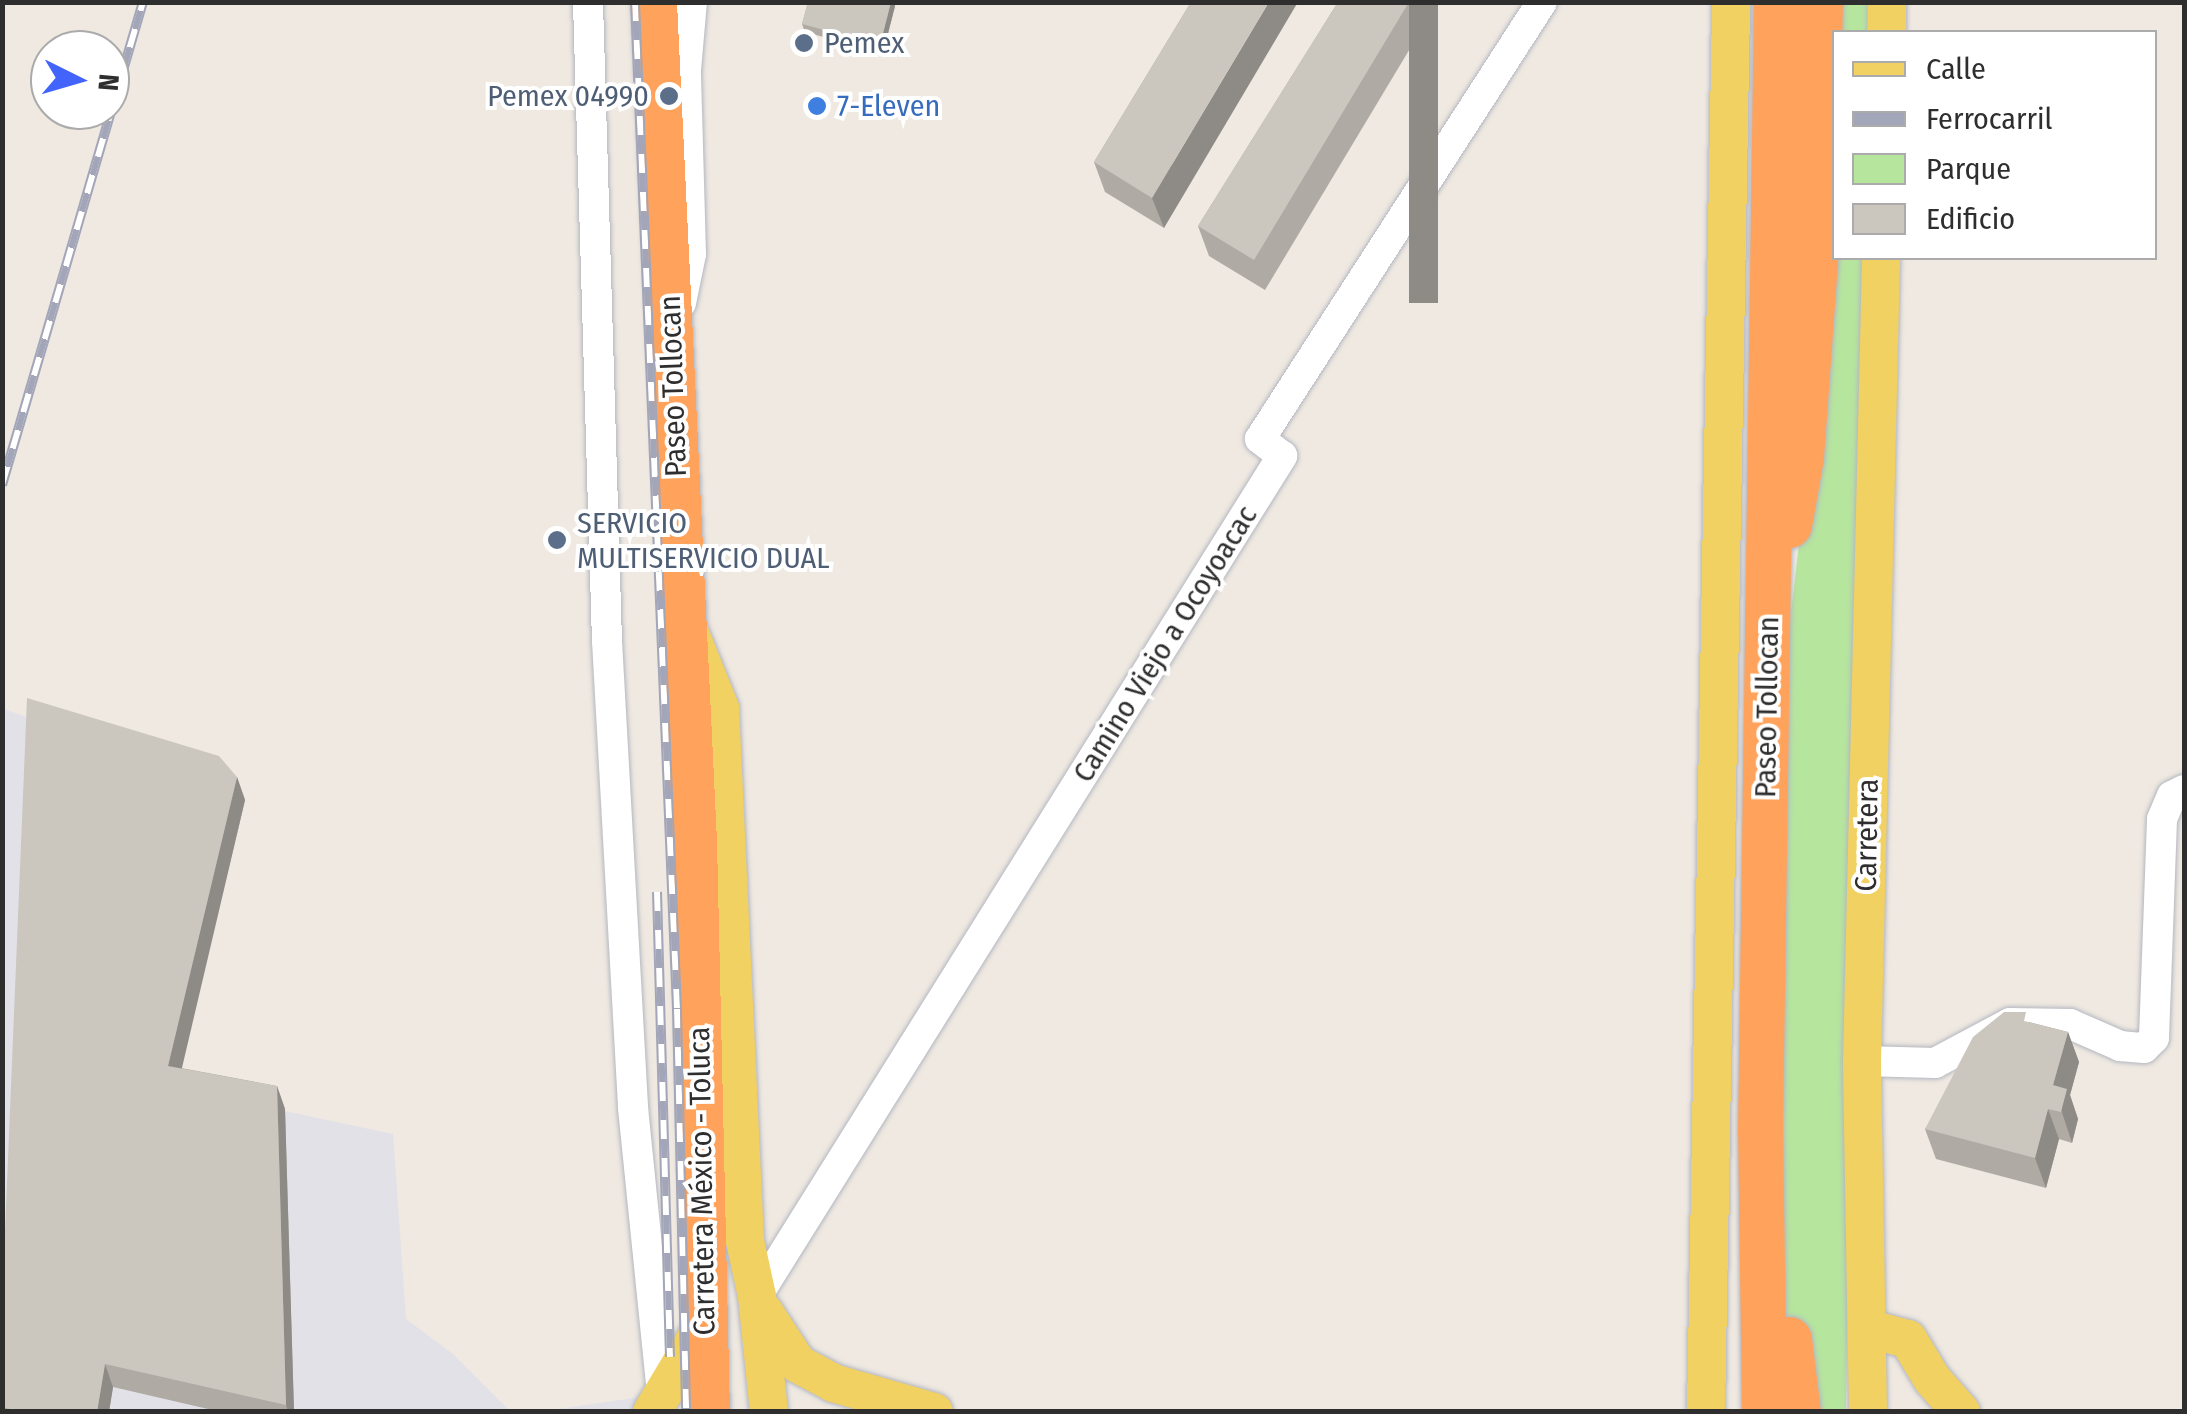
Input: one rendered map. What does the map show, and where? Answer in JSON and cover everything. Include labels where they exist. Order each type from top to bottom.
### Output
[{"type":"highway","name":"Paseo Tollocan","points":[[654,2],[698,950]]},
{"type":"highway","name":"Paseo Tollocan","points":[[1764,1412],[1760,1130],[1776,2]]},
{"type":"highway","points":[[1768,640],[1801,456],[1816,250],[1820,2]]},
{"type":"highway","points":[[698,950],[720,1062],[738,1412]]},
{"type":"highway","name":"Carretera México - Toluca","points":[[698,950],[708,1412]]},
{"type":"highway","points":[[1760,1130],[1798,1412]]},
{"type":"main road","points":[[1706,1412],[1731,2]]},
{"type":"main road","points":[[1886,30],[1887,2]]},
{"type":"main road","name":"Carretera","points":[[1868,1412],[1870,1329],[1862,1062],[1881,260]]},
{"type":"main road","points":[[682,615],[720,708],[745,1242],[756,1296],[770,1412]]},
{"type":"main road","points":[[756,1296],[774,1334],[798,1364],[833,1383],[934,1412]]},
{"type":"main road","points":[[657,1403],[705,1322]]},
{"type":"main road","points":[[1870,1329],[1908,1339],[1932,1378],[1961,1412]]},
{"type":"street","points":[[588,2],[607,642],[633,1108],[657,1403]]},
{"type":"street","points":[[672,355],[690,254],[686,70],[692,2]]},
{"type":"street","name":"Camino Viejo a Ocoyoacac","points":[[756,1296],[1282,456],[1260,439],[1542,2]]},
{"type":"street","points":[[1862,1062],[1935,1063],[2010,1024],[2070,1024],[2120,1046],[2144,1048],[2154,1038],[2162,819],[2172,796],[2184,790]]},
{"type":"shaded area","points":[[2,708],[245,800],[177,1088],[393,1134],[406,1319],[453,1354],[510,1411],[3,1411]]},
{"type":"shaded area","points":[[662,1394],[651,1411],[543,1411]]},
{"type":"green space","points":[[1827,3],[1867,3],[1867,30],[1832,30],[1832,260],[1862,260],[1846,1411],[1768,1412],[1765,1191],[1790,621],[1799,544]]},
{"type":"building","points":[[808,2],[891,2],[880,45],[802,24]]},
{"type":"building","points":[[1191,2],[1269,2],[1152,198],[1094,162]]},
{"type":"building","points":[[1338,2],[1409,2],[1254,260],[1198,226]]},
{"type":"building","points":[[27,698],[219,756],[237,777],[168,1066],[277,1086],[286,1405],[105,1364],[97,1412],[22,1412],[2,1407],[2,1304]]},
{"type":"building","points":[[2004,1012],[2026,1012],[2024,1021],[2068,1032],[2053,1085],[2067,1089],[2061,1112],[2048,1109],[2035,1158],[1925,1129],[1973,1037]]},
{"type":"railway","points":[[2,485],[143,2]]},
{"type":"railway","points":[[635,2],[677,1009],[686,1412]]},
{"type":"railway","points":[[657,892],[670,1357]]},
{"type":"place","name":"Pemex","points":[[804,43]]},
{"type":"place","name":"Pemex 04990","points":[[669,96]]},
{"type":"place","name":"7-Eleven","points":[[817,106]]},
{"type":"place","name":"SERVICIO MULTISERVICIO DUAL","points":[[557,540]]}]
